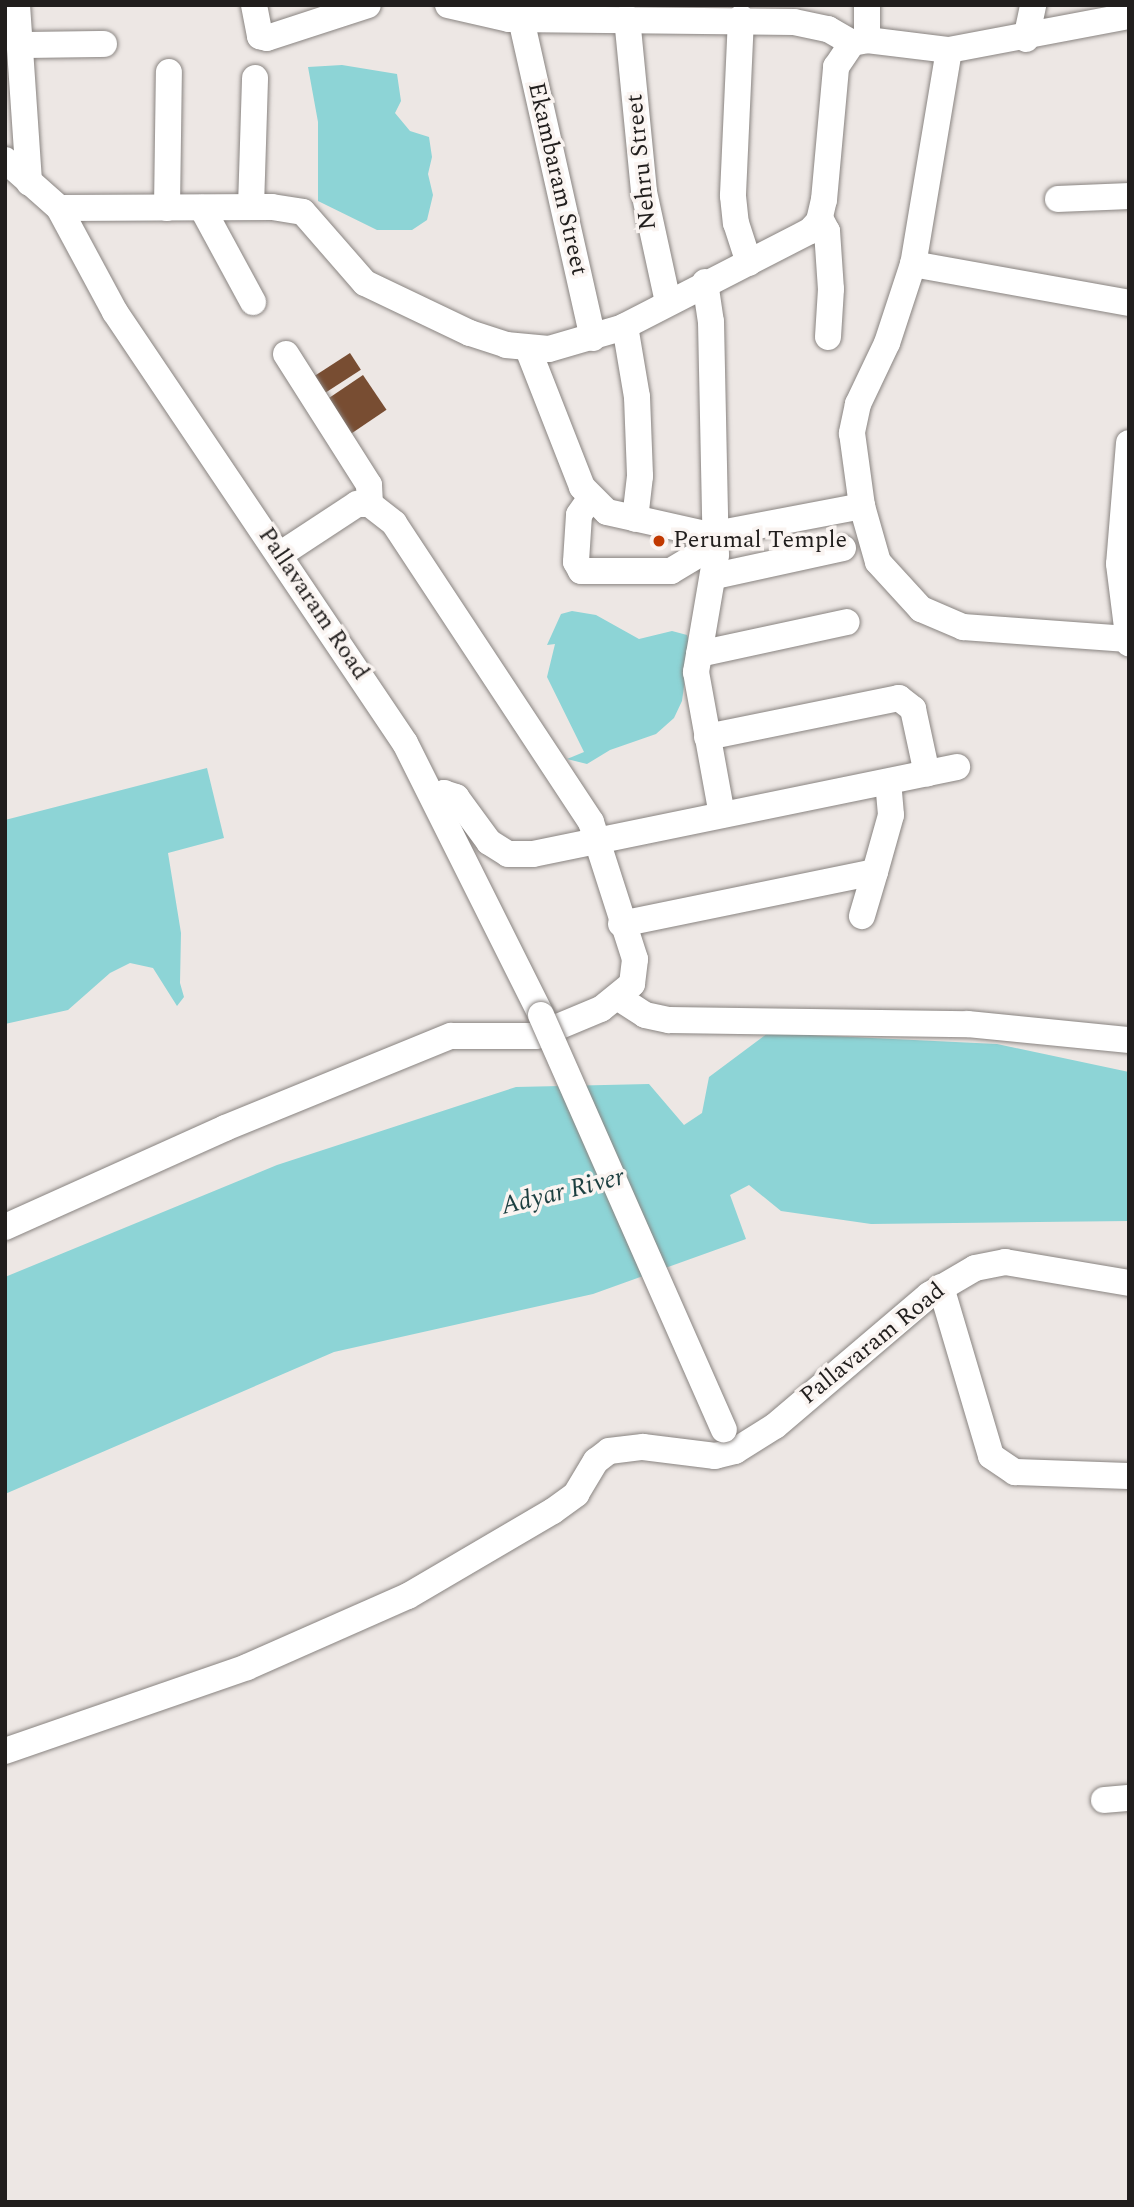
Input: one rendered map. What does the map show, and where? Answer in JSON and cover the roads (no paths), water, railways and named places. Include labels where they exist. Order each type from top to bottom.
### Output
[{"type":"street","points":[[17,5],[29,183]]},
{"type":"street","points":[[254,5],[260,36],[267,38],[368,5]]},
{"type":"street","points":[[449,5],[481,16],[521,19],[741,18],[794,22],[860,41],[949,50],[1026,39],[1129,16]]},
{"type":"street","points":[[5,160],[59,208],[251,207],[303,212],[365,283],[470,333],[528,349],[549,349],[593,338],[625,326],[705,282],[749,263],[810,231],[820,218],[836,67],[860,41],[867,5]]},
{"type":"street","points":[[1026,39],[1033,5]]},
{"type":"street","name":"Nehru Street","points":[[627,18],[644,192],[652,245],[668,302]]},
{"type":"street","points":[[741,18],[733,196],[736,223],[749,263]]},
{"type":"street","name":"Ekambaram Street","points":[[521,19],[593,338]]},
{"type":"street","points":[[20,45],[104,44]]},
{"type":"street","points":[[949,50],[913,264],[887,343],[858,404],[852,433],[862,506],[878,562],[921,609],[963,627],[1128,630],[1119,564],[1129,443]]},
{"type":"street","points":[[167,208],[169,72]]},
{"type":"street","points":[[251,207],[255,78]]},
{"type":"street","points":[[1058,198],[1129,196]]},
{"type":"street","name":"Pallavaram Road","points":[[59,208],[115,312],[281,554],[405,743],[435,797],[541,1015],[729,1440],[775,1426],[941,1287],[975,1268],[1004,1262],[1129,1283]]},
{"type":"street","points":[[202,208],[253,302]]},
{"type":"street","points":[[820,218],[827,231],[831,289],[828,337]]},
{"type":"street","points":[[913,264],[1129,303]]},
{"type":"street","points":[[705,282],[712,345],[710,534],[715,576],[699,653],[697,690],[722,815]]},
{"type":"street","points":[[625,326],[638,397],[640,476],[635,519]]},
{"type":"street","points":[[528,349],[590,499],[607,512],[710,534],[862,506]]},
{"type":"street","points":[[286,354],[369,485],[370,504]]},
{"type":"street","points":[[590,499],[579,516],[576,562],[581,571],[671,571],[699,554],[710,534]]},
{"type":"street","points":[[5,1227],[225,1128],[451,1035],[523,1039],[569,1023],[619,998],[632,984],[635,971],[600,840],[394,523],[370,504],[357,504],[281,554]]},
{"type":"street","points":[[715,576],[843,548]]},
{"type":"street","points":[[699,653],[847,622]]},
{"type":"street","points":[[707,737],[899,698],[913,709],[927,774]]},
{"type":"street","points":[[435,797],[444,793],[456,797],[489,842],[508,854],[533,854],[957,768]]},
{"type":"street","points":[[862,916],[891,815],[888,782]]},
{"type":"street","points":[[621,924],[875,872]]},
{"type":"street","points":[[619,998],[645,1015],[669,1020],[968,1024],[1129,1040]]},
{"type":"street","points":[[941,1287],[991,1456],[1015,1472],[1129,1476]]},
{"type":"street","points":[[5,1751],[247,1667],[408,1596],[553,1511],[576,1494],[596,1461],[609,1451],[643,1447],[715,1456],[729,1440]]},
{"type":"water","points":[[342,65],[397,74],[401,101],[395,113],[410,131],[429,137],[432,157],[428,174],[433,195],[427,220],[412,230],[377,230],[318,201],[318,122],[308,67]]},
{"type":"water","points":[[572,611],[596,615],[639,639],[672,631],[687,635],[690,643],[682,701],[674,718],[656,734],[610,750],[587,764],[567,759],[584,752],[547,677],[555,644],[547,645],[561,614]]},
{"type":"water","points":[[207,768],[224,838],[168,853],[181,933],[180,983],[184,997],[177,1006],[153,968],[130,963],[110,973],[68,1010],[5,1024],[5,820]]},
{"type":"water","name":"Adyar River","points":[[768,1033],[997,1044],[1129,1072],[1129,1221],[871,1224],[781,1211],[749,1185],[730,1195],[746,1239],[593,1294],[334,1352],[5,1494],[5,1277],[277,1165],[516,1087],[649,1084],[684,1125],[702,1113],[709,1077]]},
{"type":"place","name":"Perumal Temple","points":[[659,541]]}]
